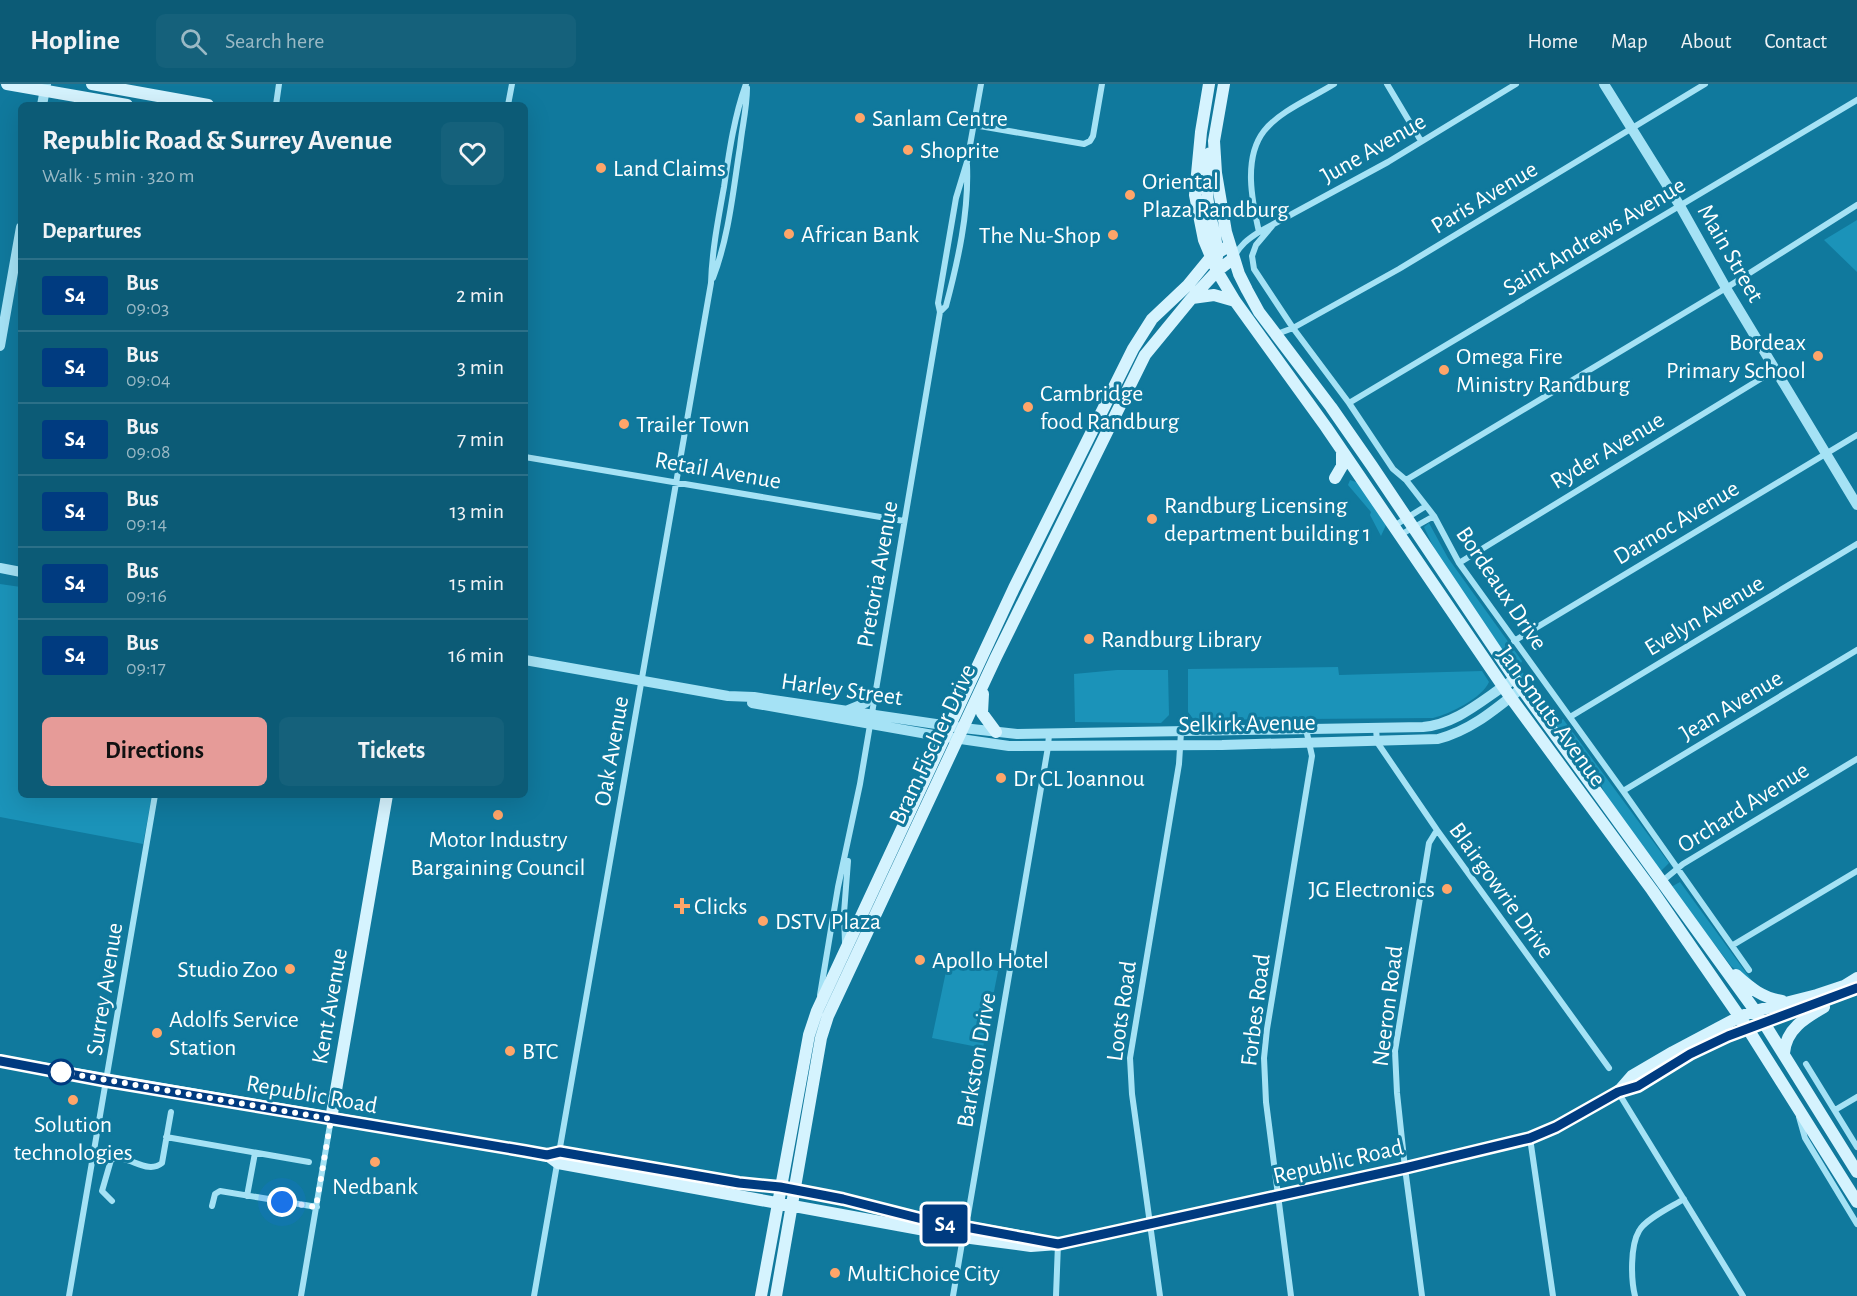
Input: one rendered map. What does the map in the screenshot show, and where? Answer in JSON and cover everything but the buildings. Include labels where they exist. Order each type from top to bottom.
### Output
[{"type":"main road","points":[[7,84],[45,87],[114,102]]},
{"type":"main road","points":[[92,84],[191,102]]},
{"type":"main road","points":[[1152,319],[1198,262],[1204,240],[1196,195],[1201,132],[1209,84]]},
{"type":"main road","points":[[1214,254],[1206,177],[1224,84]]},
{"type":"main road","points":[[1214,141],[1220,204],[1230,245]]},
{"type":"main road","points":[[1204,240],[1214,254]]},
{"type":"main road","name":"Bram Fischer Drive","points":[[776,1296],[821,1038],[828,1016],[954,733],[1014,588],[1133,349],[1152,319],[1188,285],[1214,254],[1230,245]]},
{"type":"main road","name":"Jan Smuts Avenue","points":[[1230,245],[1247,290],[1259,312],[1331,407],[1519,683],[1764,1023],[1857,1172]]},
{"type":"main road","name":"Jan Smuts Avenue","points":[[1214,254],[1217,271],[1235,301],[1342,451],[1510,698],[1652,890],[1748,1029],[1796,1101],[1857,1202]]},
{"type":"main road","name":"Bram Fischer Drive","points":[[761,1296],[809,1035],[817,1011],[954,733],[986,681],[1145,355],[1191,299],[1217,271],[1234,258]]},
{"type":"main road","points":[[1191,299],[1214,295],[1235,301]]},
{"type":"main road","points":[[1335,478],[1342,465],[1342,451]]},
{"type":"main road","points":[[986,681],[981,701],[982,713],[996,732]]},
{"type":"main road","name":"Kent Avenue","points":[[331,1119],[386,798]]},
{"type":"main road","points":[[1715,956],[1753,990],[1766,997],[1788,1002]]},
{"type":"main road","name":"Republic Road","points":[[1618,1092],[1632,1076],[1739,1017],[1844,986],[1857,978]]},
{"type":"main road","points":[[1784,1053],[1788,1037],[1800,1022],[1853,991]]},
{"type":"main road","name":"Republic Road","points":[[0,1061],[555,1156],[780,1187],[843,1199],[922,1219],[1058,1244],[1405,1168],[1530,1138],[1556,1127],[1618,1092],[1638,1086],[1690,1054],[1748,1029],[1853,991]]},
{"type":"main road","name":"Republic Road","points":[[555,1156],[793,1206],[965,1227]]},
{"type":"street","points":[[276,102],[279,84]]},
{"type":"street","points":[[509,102],[512,84]]},
{"type":"street","name":"Oak Avenue","points":[[711,283],[723,249],[728,224],[745,118],[746,84]]},
{"type":"street","name":"Oak Avenue","points":[[534,1296],[555,1156],[678,481],[711,283],[712,256],[729,153],[746,84]]},
{"type":"street","name":"Pretoria Avenue","points":[[817,1011],[838,887],[849,842],[940,312],[938,303],[956,198],[967,162],[981,84]]},
{"type":"street","points":[[974,125],[1084,144],[1093,136],[1102,84]]},
{"type":"street","points":[[1258,232],[1253,194],[1252,160],[1256,145],[1265,131],[1279,117],[1334,84]]},
{"type":"street","points":[[1387,84],[1421,141]]},
{"type":"street","name":"June Avenue","points":[[1234,258],[1246,240],[1258,232],[1421,141],[1516,84]]},
{"type":"street","name":"Main Street","points":[[1604,84],[1680,206],[1726,288],[1857,506]]},
{"type":"street","name":"Paris Avenue","points":[[1277,334],[1293,328],[1399,269],[1705,84]]},
{"type":"street","points":[[42,102],[45,87]]},
{"type":"street","name":"Saint Andrews Avenue","points":[[1349,404],[1857,100]]},
{"type":"street","name":"Pretoria Avenue","points":[[940,312],[946,306],[960,241],[967,194],[967,162]]},
{"type":"street","points":[[1406,480],[1726,288],[1857,206]]},
{"type":"street","name":"Bordeaux Drive","points":[[1272,226],[1256,245],[1252,256],[1254,269],[1393,469],[1406,480],[1434,516],[1459,563],[1749,970]]},
{"type":"street","name":"June Avenue","points":[[1230,245],[1246,240]]},
{"type":"street","points":[[0,346],[18,244]]},
{"type":"street","name":"Ryder Avenue","points":[[1459,563],[1775,370]]},
{"type":"street","name":"Darnoc Avenue","points":[[1514,641],[1857,435]]},
{"type":"street","name":"Retail Avenue","points":[[528,457],[904,521]]},
{"type":"street","points":[[1396,531],[1411,523],[1426,506]]},
{"type":"street","points":[[1396,531],[1411,523],[1434,516]]},
{"type":"street","name":"Evelyn Avenue","points":[[1570,717],[1857,544]]},
{"type":"street","points":[[0,568],[18,571]]},
{"type":"street","name":"Jean Avenue","points":[[1623,791],[1857,650]]},
{"type":"street","name":"Harley Street","points":[[528,661],[729,696],[774,708],[954,733]]},
{"type":"street","name":"Selkirk Avenue","points":[[954,733],[1049,734],[1438,726],[1468,711],[1503,686],[1519,683]]},
{"type":"street","name":"Selkirk Avenue","points":[[954,733],[1009,746],[1048,747],[1438,739],[1475,724],[1510,698],[1519,683]]},
{"type":"street","name":"Harley Street","points":[[729,696],[754,697],[844,710],[870,720]]},
{"type":"street","points":[[844,710],[857,708],[874,696]]},
{"type":"street","points":[[1376,728],[1377,742]]},
{"type":"street","name":"Forbes Road","points":[[1291,1296],[1266,1102],[1264,1058],[1312,756],[1306,729]]},
{"type":"street","name":"Loots Road","points":[[1160,1296],[1132,1094],[1130,1058],[1179,765],[1181,732]]},
{"type":"street","name":"Barkston Drive","points":[[953,1296],[1049,734]]},
{"type":"street","name":"Blairgowrie Drive","points":[[1377,742],[1437,830],[1609,1068]]},
{"type":"street","name":"Orchard Avenue","points":[[1652,890],[1678,868],[1857,759]]},
{"type":"street","name":"Surrey Avenue","points":[[69,1296],[154,798]]},
{"type":"street","name":"Neeron Road","points":[[1422,1296],[1405,1168],[1395,1051],[1429,843],[1437,830]]},
{"type":"street","name":"Pretoria Avenue","points":[[848,970],[844,913],[849,842]]},
{"type":"street","points":[[1732,945],[1857,871]]},
{"type":"street","points":[[1806,1064],[1857,1147]]},
{"type":"street","points":[[1618,1092],[1743,1296]]},
{"type":"street","points":[[1835,1110],[1857,1097]]},
{"type":"street","points":[[1796,1101],[1805,1138],[1857,1224]]},
{"type":"street","points":[[112,1201],[104,1196],[102,1191],[111,1160],[118,1157],[150,1168],[159,1166],[162,1163],[171,1112]]},
{"type":"street","name":"Kent Avenue","points":[[301,1296],[331,1119]]},
{"type":"street","points":[[166,1137],[309,1162]]},
{"type":"street","points":[[1530,1138],[1553,1296]]},
{"type":"street","points":[[247,1196],[255,1153]]},
{"type":"street","points":[[212,1206],[214,1194],[220,1191],[316,1207]]},
{"type":"street","points":[[1635,1296],[1633,1259],[1639,1231],[1646,1223],[1684,1199]]},
{"type":"street","points":[[1056,1296],[1058,1244]]},
{"type":"shaded area","points":[[1857,220],[1857,272],[1824,240]]},
{"type":"shaded area","points":[[1350,480],[1359,483],[1386,525],[1381,536],[1370,515],[1371,512],[1348,485]]},
{"type":"shaded area","points":[[1429,523],[1448,558],[1522,661],[1519,667],[1558,723],[1563,719],[1669,863],[1661,871],[1607,799],[1600,782],[1551,720],[1442,565],[1424,527]]},
{"type":"shaded area","points":[[0,584],[18,587],[18,798],[151,798],[143,844],[0,817]]},
{"type":"shaded area","points":[[1338,667],[1339,675],[1482,671],[1489,682],[1480,694],[1465,704],[1433,718],[1194,720],[1188,712],[1188,669]]},
{"type":"shaded area","points":[[1117,670],[1168,670],[1169,715],[1161,723],[1075,722],[1074,674]]},
{"type":"shaded area","points":[[1680,882],[1755,985],[1731,966],[1671,887]]},
{"type":"shaded area","points":[[948,962],[998,971],[983,1048],[932,1038]]},
{"type":"bus line","name":"S4","points":[[0,1061],[547,1155],[560,1152],[739,1183],[780,1187],[843,1199],[922,1219],[1058,1244],[1405,1168],[1530,1138],[1583,1113],[1618,1092],[1638,1086],[1690,1054],[1728,1036],[1849,993],[1857,988]]},
{"type":"place","name":"Sanlam Centre","points":[[860,118]]},
{"type":"place","name":"Shoprite","points":[[908,150]]},
{"type":"place","name":"Land Claims","points":[[601,168]]},
{"type":"place","name":"Oriental Plaza Randburg","points":[[1130,195]]},
{"type":"place","name":"African Bank","points":[[789,234]]},
{"type":"place","name":"The Nu-Shop","points":[[1113,235]]},
{"type":"place","name":"Bordeax Primary School","points":[[1818,356]]},
{"type":"place","name":"Omega Fire Ministry Randburg","points":[[1444,370]]},
{"type":"place","name":"Cambridge food Randburg","points":[[1028,407]]},
{"type":"place","name":"Trailer Town","points":[[624,424]]},
{"type":"place","name":"Randburg Licensing department building 1","points":[[1152,519]]},
{"type":"place","name":"Randburg Library","points":[[1089,639]]},
{"type":"place","name":"Dr CL Joannou","points":[[1001,778]]},
{"type":"place","name":"Motor Industry Bargaining Council","points":[[498,815]]},
{"type":"place","name":"JG Electronics","points":[[1447,889]]},
{"type":"place","name":"Clicks","points":[[682,906]]},
{"type":"place","name":"DSTV Plaza","points":[[763,921]]},
{"type":"place","name":"Apollo Hotel","points":[[920,960]]},
{"type":"place","name":"Studio Zoo","points":[[290,969]]},
{"type":"place","name":"Adolfs Service Station","points":[[157,1033]]},
{"type":"place","name":"BTC","points":[[510,1051]]},
{"type":"place","name":"Solution technologies","points":[[73,1100]]},
{"type":"place","name":"Nedbank","points":[[375,1162]]},
{"type":"place","name":"MultiChoice City","points":[[835,1273]]},
{"type":"route","points":[[61,1072],[331,1119],[316,1207],[282,1202]]}]
